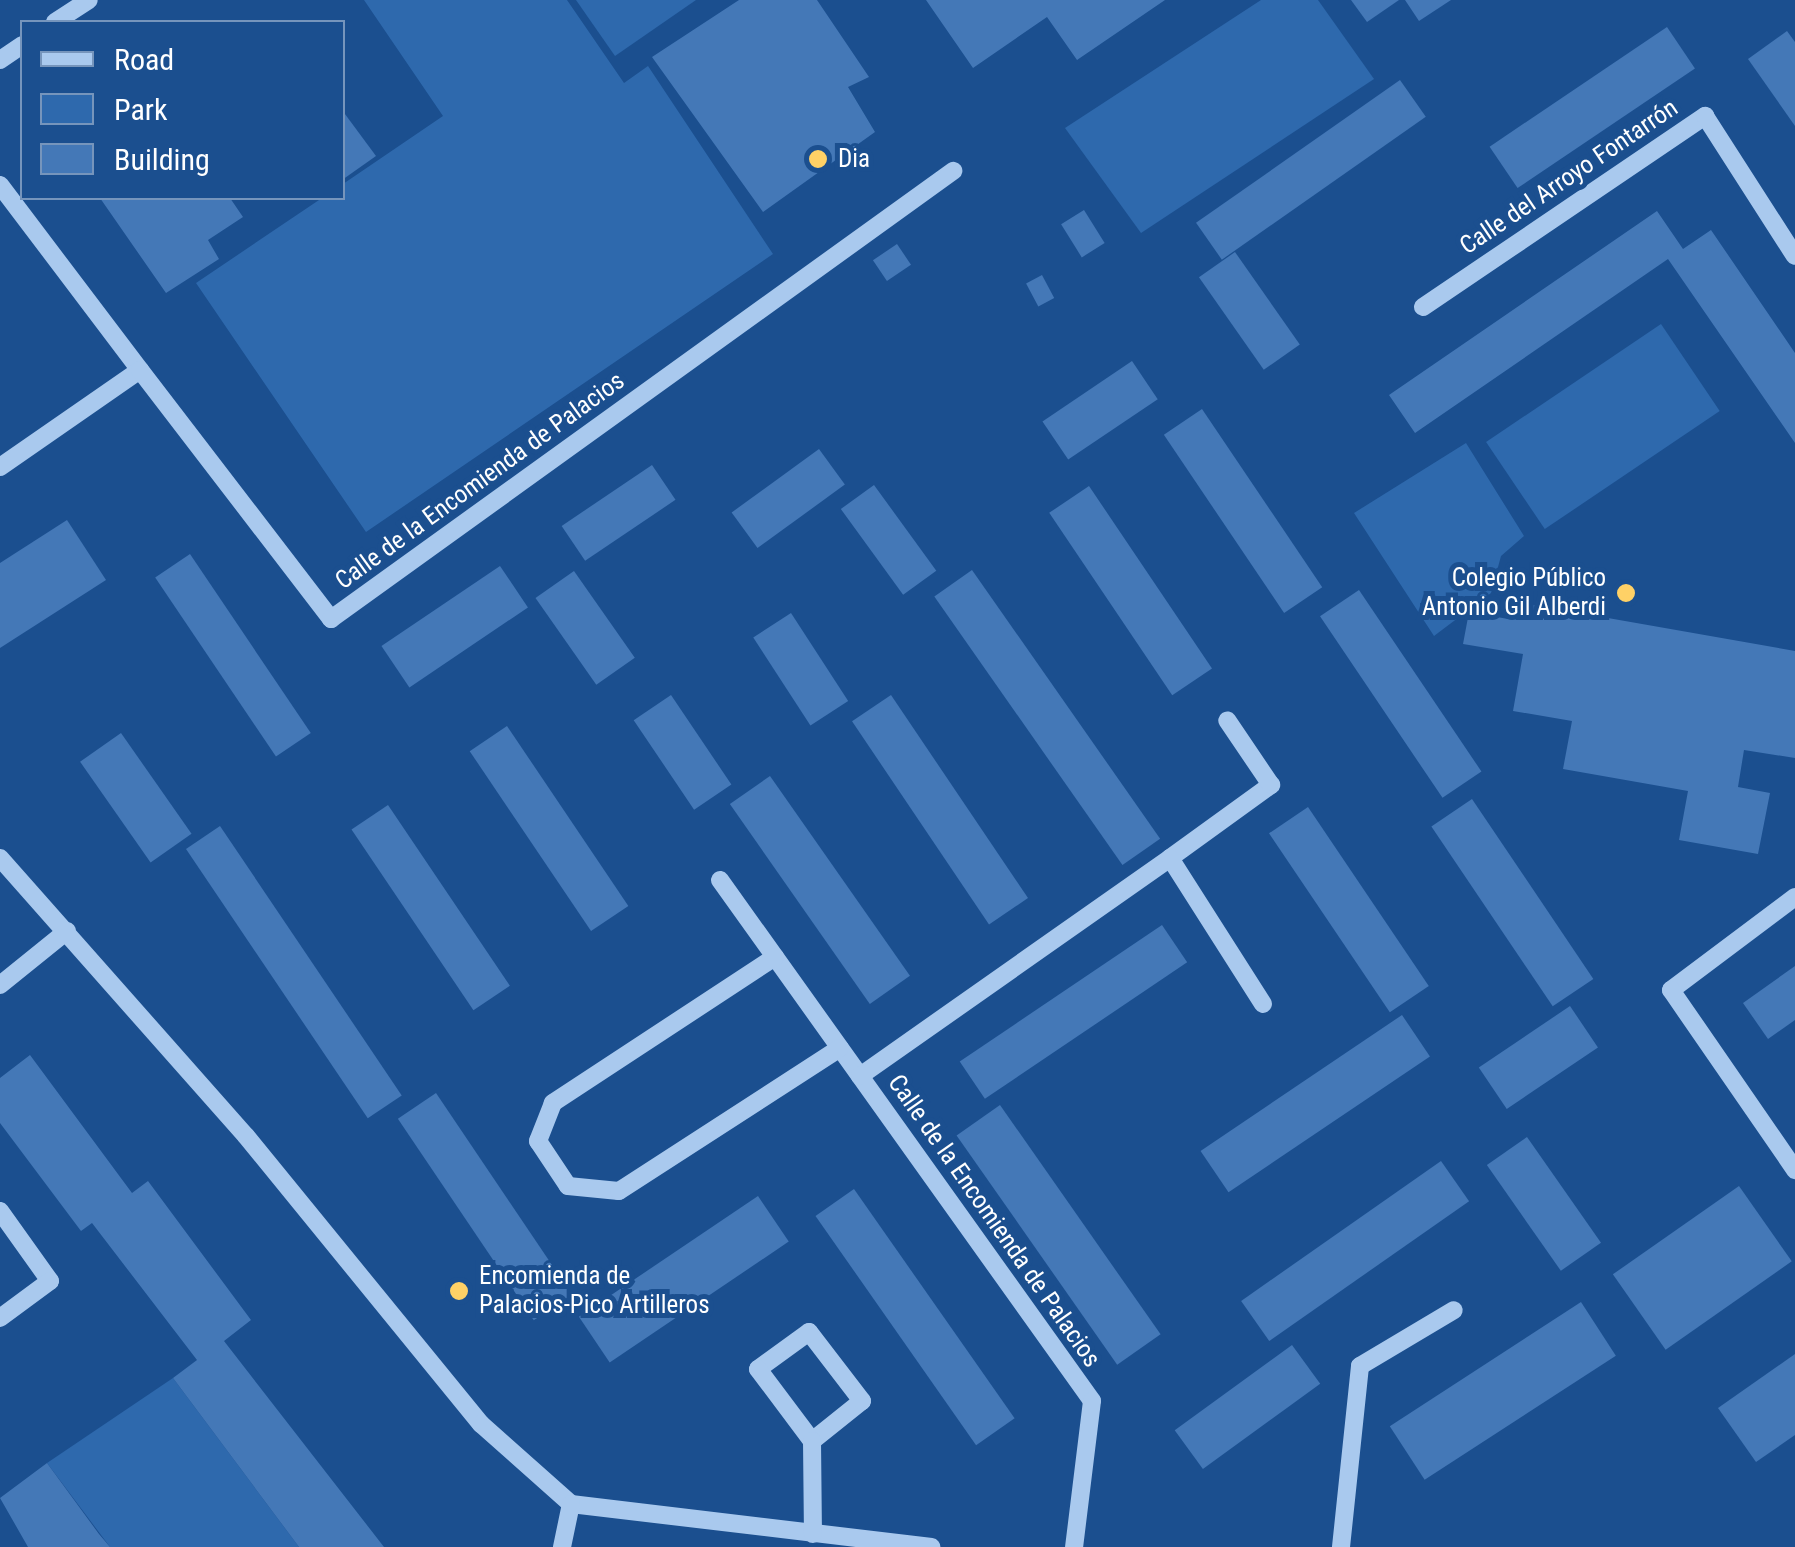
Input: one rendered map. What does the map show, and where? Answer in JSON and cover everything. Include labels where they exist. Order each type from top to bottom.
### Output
[{"type":"street","points":[[58,20],[89,0]]},
{"type":"street","name":"Calle del Arroyo Fontarrón","points":[[1423,307],[1705,116],[1795,256]]},
{"type":"street","name":"Calle de la Encomienda de Palacios","points":[[140,370],[331,619],[953,171]]},
{"type":"street","points":[[0,185],[140,370],[0,467]]},
{"type":"street","points":[[860,1076],[1270,786],[1227,720]]},
{"type":"street","points":[[0,858],[67,931],[481,1424],[571,1504],[770,1538],[813,1534],[931,1547]]},
{"type":"street","points":[[1170,858],[1264,1004]]},
{"type":"street","name":"Calle de la Encomienda de Palacios","points":[[720,880],[1092,1401],[1074,1547]]},
{"type":"street","points":[[1795,897],[1671,990],[1795,1170]]},
{"type":"street","points":[[0,985],[67,931]]},
{"type":"street","points":[[775,957],[554,1103],[538,1141],[568,1186],[619,1192],[840,1048]]},
{"type":"street","points":[[0,1211],[50,1281],[0,1318]]},
{"type":"street","points":[[1341,1547],[1360,1366],[1454,1310]]},
{"type":"street","points":[[812,1442],[862,1401],[809,1332],[758,1369],[812,1442],[813,1534]]},
{"type":"street","points":[[562,1547],[571,1504]]},
{"type":"green space","points":[[364,0],[567,0],[624,83],[648,66],[773,254],[366,532],[196,283],[319,200],[345,200],[345,183],[443,116]]},
{"type":"green space","points":[[576,0],[696,0],[615,56]]},
{"type":"green space","points":[[1261,0],[1318,0],[1374,79],[1141,233],[1065,128]]},
{"type":"green space","points":[[1661,324],[1720,411],[1545,529],[1486,442]]},
{"type":"green space","points":[[1466,443],[1524,536],[1501,556],[1491,593],[1434,636],[1354,513]]},
{"type":"green space","points":[[173,1378],[299,1547],[110,1547],[47,1463]]},
{"type":"building","points":[[739,0],[817,0],[869,77],[848,87],[875,132],[763,212],[652,57]]},
{"type":"building","points":[[926,0],[1165,0],[1077,60],[1047,17],[973,68]]},
{"type":"building","points":[[1351,0],[1399,0],[1367,22]]},
{"type":"building","points":[[1405,0],[1451,0],[1419,21]]},
{"type":"building","points":[[1667,27],[1695,68],[1518,188],[1490,147]]},
{"type":"building","points":[[1787,31],[1795,42],[1795,126],[1748,59]]},
{"type":"building","points":[[1400,80],[1426,117],[1222,260],[1196,223]]},
{"type":"building","points":[[345,114],[376,156],[345,178]]},
{"type":"building","points":[[101,200],[231,200],[243,217],[208,240],[219,259],[166,293]]},
{"type":"building","points":[[1084,210],[1105,243],[1082,257],[1061,224]]},
{"type":"building","points":[[1657,211],[1683,249],[1711,230],[1795,353],[1795,443],[1668,259],[1415,433],[1389,395]]},
{"type":"building","points":[[897,244],[911,265],[887,281],[873,260]]},
{"type":"building","points":[[1235,252],[1300,345],[1264,370],[1199,277]]},
{"type":"building","points":[[1042,275],[1054,298],[1038,306],[1026,283]]},
{"type":"building","points":[[1132,361],[1158,399],[1068,460],[1042,421]]},
{"type":"building","points":[[1202,409],[1322,587],[1284,613],[1164,435]]},
{"type":"building","points":[[819,449],[845,485],[757,548],[732,512]]},
{"type":"building","points":[[652,465],[675,500],[585,561],[562,526]]},
{"type":"building","points":[[874,485],[936,571],[903,595],[841,509]]},
{"type":"building","points":[[1089,486],[1212,668],[1172,695],[1049,513]]},
{"type":"building","points":[[67,520],[106,580],[0,648],[0,563]]},
{"type":"building","points":[[190,554],[311,733],[276,757],[155,577]]},
{"type":"building","points":[[500,566],[528,607],[409,687],[381,646]]},
{"type":"building","points":[[972,570],[1160,839],[1122,865],[934,596]]},
{"type":"building","points":[[574,571],[635,658],[596,685],[535,598]]},
{"type":"building","points":[[1359,590],[1481,772],[1442,798],[1320,616]]},
{"type":"building","points":[[1511,601],[1795,651],[1795,758],[1744,750],[1738,787],[1770,793],[1758,854],[1679,840],[1688,791],[1563,769],[1572,721],[1513,711],[1523,654],[1463,644],[1469,612],[1508,619]]},
{"type":"building","points":[[791,613],[848,701],[810,726],[753,638]]},
{"type":"building","points":[[671,695],[731,785],[694,810],[634,720]]},
{"type":"building","points":[[891,695],[1028,898],[989,924],[852,721]]},
{"type":"building","points":[[507,726],[628,906],[591,931],[470,751]]},
{"type":"building","points":[[121,733],[192,834],[151,862],[80,762]]},
{"type":"building","points":[[770,776],[910,976],[870,1004],[730,804]]},
{"type":"building","points":[[1472,799],[1593,979],[1553,1006],[1431,826]]},
{"type":"building","points":[[388,805],[510,986],[473,1010],[352,830]]},
{"type":"building","points":[[1308,807],[1429,986],[1390,1012],[1269,833]]},
{"type":"building","points":[[220,826],[402,1095],[368,1118],[186,849]]},
{"type":"building","points":[[1162,925],[1187,962],[985,1099],[960,1061]]},
{"type":"building","points":[[1795,966],[1795,1020],[1768,1039],[1743,1003]]},
{"type":"building","points":[[1570,1006],[1598,1047],[1507,1109],[1479,1068]]},
{"type":"building","points":[[1402,1015],[1430,1056],[1229,1192],[1201,1151]]},
{"type":"building","points":[[30,1055],[132,1193],[148,1181],[251,1320],[224,1341],[384,1547],[299,1547],[173,1378],[197,1360],[92,1223],[81,1231],[0,1123],[0,1078]]},
{"type":"building","points":[[436,1093],[572,1294],[534,1320],[398,1119]]},
{"type":"building","points":[[1000,1105],[1161,1334],[1117,1365],[957,1135]]},
{"type":"building","points":[[1527,1137],[1601,1243],[1561,1271],[1487,1165]]},
{"type":"building","points":[[1441,1161],[1469,1201],[1269,1341],[1241,1301]]},
{"type":"building","points":[[1739,1186],[1792,1261],[1666,1350],[1613,1274]]},
{"type":"building","points":[[854,1189],[1015,1418],[976,1445],[815,1216]]},
{"type":"building","points":[[758,1196],[789,1242],[610,1362],[579,1317]]},
{"type":"building","points":[[1581,1302],[1616,1356],[1425,1480],[1390,1426]]},
{"type":"building","points":[[1292,1345],[1320,1384],[1203,1469],[1175,1430]]},
{"type":"building","points":[[1795,1354],[1795,1435],[1756,1462],[1718,1408]]},
{"type":"building","points":[[47,1463],[110,1547],[28,1547],[0,1498]]},
{"type":"place","name":"Dia","points":[[818,159]]},
{"type":"place","name":"Colegio Público Antonio Gil Alberdi","points":[[1626,593]]},
{"type":"place","name":"Encomienda de Palacios-Pico Artilleros","points":[[459,1291]]}]
